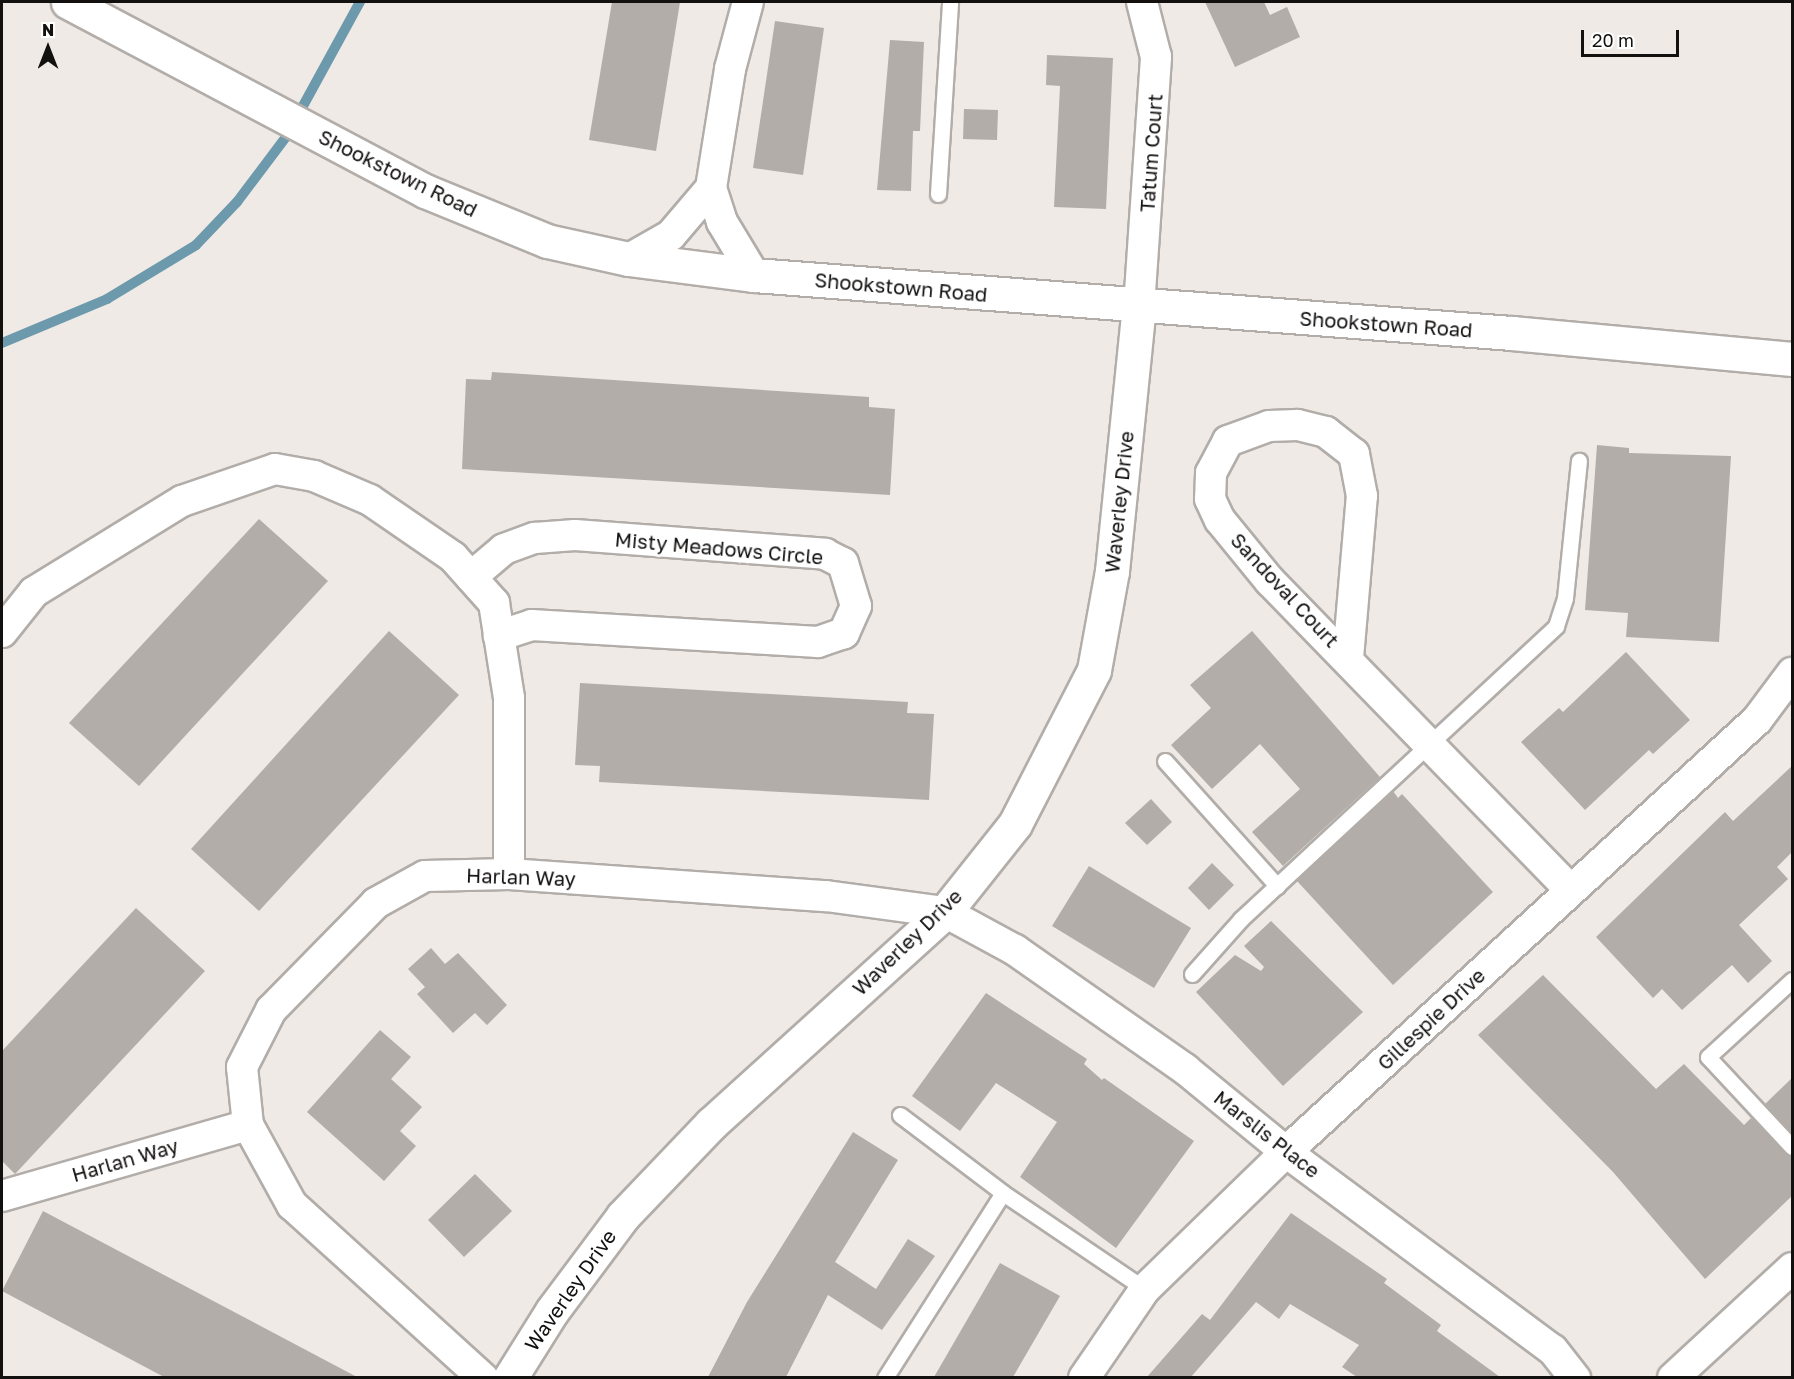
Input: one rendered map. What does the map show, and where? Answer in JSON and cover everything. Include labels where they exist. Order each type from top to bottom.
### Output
[{"type":"street","name":"Shookstown Road","points":[[68,2],[425,191],[547,241],[629,259],[754,275],[1139,307],[1512,333],[1792,359]]},
{"type":"street","points":[[748,2],[730,69],[711,188],[722,222],[754,275]]},
{"type":"street","name":"Tatum Court","points":[[1139,307],[1156,57],[1142,2]]},
{"type":"street","points":[[629,259],[671,236],[711,188]]},
{"type":"street","name":"Waverley Drive","points":[[510,1377],[552,1311],[623,1216],[711,1124],[945,912],[1015,824],[1094,670],[1112,571],[1139,307]]},
{"type":"street","name":"Sandoval Court","points":[[1348,658],[1362,496],[1354,454],[1326,432],[1297,425],[1269,426],[1228,441],[1211,473],[1210,499],[1220,520],[1270,581],[1431,742],[1571,890]]},
{"type":"street","points":[[2,632],[34,592],[182,501],[275,469],[314,476],[370,500],[453,557],[494,603],[509,698],[508,874]]},
{"type":"street","name":"Misty Meadows Circle","points":[[471,577],[504,549],[535,538],[575,535],[825,554],[843,563],[856,606],[844,633],[818,642],[532,625],[499,636]]},
{"type":"street","name":"Gillespie Drive","points":[[1084,1377],[1145,1289],[1286,1152],[1757,720],[1792,673]]},
{"type":"street","name":"Harlan Way","points":[[483,1377],[292,1205],[248,1125],[242,1067],[271,1010],[376,903],[425,876],[508,874],[826,896],[945,912]]},
{"type":"street","name":"Marslis Place","points":[[945,912],[1015,950],[1185,1068],[1286,1152],[1553,1350],[1575,1377]]},
{"type":"street","name":"Harlan Way","points":[[2,1196],[248,1125]]},
{"type":"street","points":[[1673,1377],[1792,1268]]},
{"type":"lane","points":[[938,194],[950,2]]},
{"type":"lane","points":[[1192,974],[1277,886],[1556,626],[1565,598],[1579,461]]},
{"type":"lane","points":[[1165,761],[1277,886]]},
{"type":"lane","points":[[1792,980],[1708,1057],[1792,1146]]},
{"type":"lane","points":[[900,1115],[1003,1193],[1145,1289]]},
{"type":"lane","points":[[885,1377],[1003,1193]]},
{"type":"building","points":[[612,2],[680,2],[656,151],[589,140]]},
{"type":"building","points":[[1205,2],[1264,2],[1270,15],[1287,7],[1300,37],[1235,67]]},
{"type":"building","points":[[775,21],[824,28],[803,175],[753,168]]},
{"type":"building","points":[[890,40],[924,42],[920,131],[913,131],[911,191],[877,190]]},
{"type":"building","points":[[1047,55],[1113,58],[1106,209],[1054,207],[1060,86],[1046,85]]},
{"type":"building","points":[[964,109],[998,110],[997,140],[963,139]]},
{"type":"building","points":[[492,372],[869,397],[869,407],[895,409],[890,495],[462,469],[466,379],[491,380]]},
{"type":"building","points":[[1597,445],[1629,448],[1629,453],[1731,456],[1719,642],[1626,637],[1628,613],[1585,610]]},
{"type":"building","points":[[259,519],[328,581],[139,786],[69,723]]},
{"type":"building","points":[[389,631],[459,695],[259,911],[191,849]]},
{"type":"building","points":[[1252,631],[1380,777],[1283,866],[1252,832],[1300,789],[1260,744],[1212,789],[1171,745],[1211,708],[1190,685]]},
{"type":"building","points":[[1626,652],[1690,720],[1653,754],[1649,750],[1585,810],[1521,742],[1559,708],[1563,712]]},
{"type":"building","points":[[580,683],[908,702],[907,713],[934,714],[929,800],[599,782],[600,766],[575,765]]},
{"type":"building","points":[[1792,766],[1792,852],[1777,867],[1788,879],[1739,925],[1772,961],[1748,983],[1732,965],[1682,1010],[1662,989],[1653,998],[1596,937],[1725,812],[1733,821]]},
{"type":"building","points":[[1393,791],[1398,798],[1402,794],[1493,892],[1393,985],[1297,881]]},
{"type":"building","points":[[1151,799],[1172,822],[1147,845],[1125,823]]},
{"type":"building","points":[[1212,863],[1234,885],[1209,910],[1188,888]]},
{"type":"building","points":[[1089,866],[1191,928],[1154,988],[1052,926]]},
{"type":"building","points":[[136,908],[205,971],[15,1174],[2,1161],[2,1051]]},
{"type":"building","points":[[1271,921],[1363,1012],[1283,1086],[1196,992],[1235,955],[1261,971],[1264,967],[1244,946]]},
{"type":"building","points":[[431,948],[445,964],[458,953],[507,1005],[487,1025],[475,1013],[453,1033],[417,994],[425,987],[408,969]]},
{"type":"building","points":[[1543,975],[1656,1089],[1684,1064],[1744,1125],[1751,1118],[1792,1157],[1792,1196],[1705,1279],[1613,1172],[1478,1035]]},
{"type":"building","points":[[986,993],[1087,1059],[1084,1064],[1102,1080],[1104,1078],[1194,1141],[1116,1248],[1020,1177],[1057,1122],[996,1083],[960,1131],[912,1096]]},
{"type":"building","points":[[380,1030],[411,1057],[391,1079],[422,1107],[400,1131],[416,1146],[384,1181],[307,1112]]},
{"type":"building","points":[[1792,1078],[1792,1133],[1765,1104]]},
{"type":"building","points":[[853,1132],[898,1160],[835,1262],[876,1289],[908,1239],[935,1256],[882,1330],[828,1295],[786,1377],[708,1377],[747,1302]]},
{"type":"building","points":[[475,1174],[512,1211],[464,1257],[428,1220]]},
{"type":"building","points":[[43,1211],[357,1377],[164,1377],[2,1291]]},
{"type":"building","points":[[1291,1213],[1387,1279],[1384,1283],[1441,1325],[1437,1331],[1500,1377],[1357,1377],[1342,1367],[1359,1345],[1290,1304],[1279,1319],[1256,1302],[1191,1377],[1147,1377],[1202,1314],[1210,1320]]},
{"type":"building","points":[[1000,1263],[1060,1296],[1013,1377],[934,1377]]},
{"type":"waterway","points":[[2,343],[107,299],[196,245],[237,202],[286,137],[360,2]]}]
